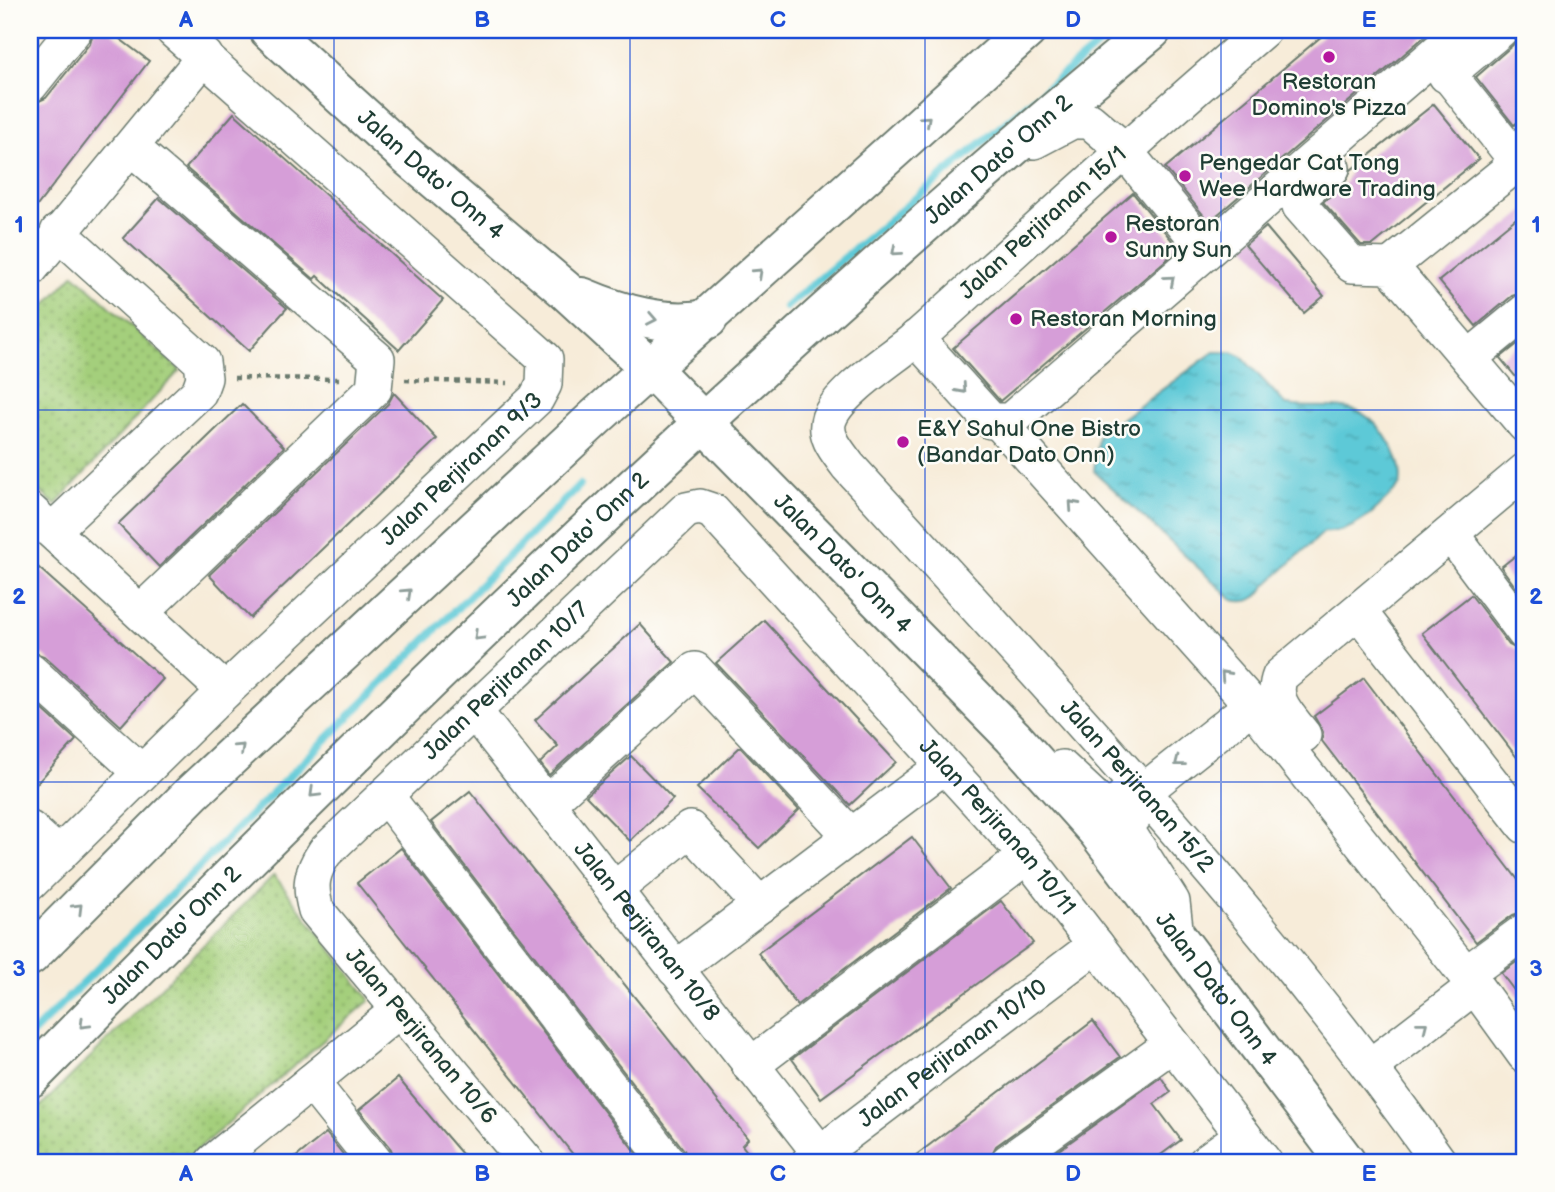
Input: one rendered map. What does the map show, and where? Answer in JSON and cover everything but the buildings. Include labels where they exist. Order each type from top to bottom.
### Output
[{"type":"main road","name":"Jalan Dato' Onn 4","points":[[270,30],[406,155],[564,289],[705,420],[1013,737],[1097,831],[1176,932],[1346,1162]]},
{"type":"main road","points":[[30,956],[193,792],[596,417],[652,370],[1027,30]]},
{"type":"main road","name":"Jalan Dato' Onn 2","points":[[30,1078],[262,843],[705,420],[1014,147],[1148,33]]},
{"type":"main road","points":[[564,289],[598,304],[648,319],[673,323],[708,319]]},
{"type":"main road","points":[[564,289],[598,343],[605,361],[609,381],[596,417]]},
{"type":"street","points":[[30,85],[74,30]]},
{"type":"street","name":"Jalan Perjiranan 9/3","points":[[30,883],[225,691],[536,399],[544,384],[545,359],[173,30]]},
{"type":"street","name":"Jalan Perjiranan 15/1","points":[[828,420],[843,400],[916,338],[1123,149],[1263,30]]},
{"type":"street","points":[[916,338],[991,421],[1010,421],[1205,249],[1463,30]]},
{"type":"street","points":[[1447,73],[1522,159],[1390,265],[1352,265],[1300,206],[1300,196],[1447,73],[1500,30]]},
{"type":"street","points":[[1148,33],[1137,57],[1106,91],[1108,123],[1123,149],[1205,249]]},
{"type":"street","points":[[30,269],[205,56]]},
{"type":"street","points":[[1014,147],[1037,139],[1072,121],[1090,121],[1123,149]]},
{"type":"street","points":[[132,148],[377,359],[374,389],[141,612]]},
{"type":"street","points":[[58,232],[202,362],[204,378],[199,392],[41,521],[225,691]]},
{"type":"street","points":[[1390,265],[1525,425]]},
{"type":"street","points":[[1469,358],[1525,312]]},
{"type":"street","name":"Jalan Perjiranan 15/2","points":[[828,420],[828,436],[848,466],[1144,791],[1371,1066],[1439,1162]]},
{"type":"street","points":[[1000,423],[1264,697],[1276,699],[1476,976],[1525,1055]]},
{"type":"street","points":[[1013,737],[1041,749],[1104,807],[1113,807],[1144,791],[1264,697],[1280,676],[1525,471]]},
{"type":"street","name":"Jalan Perjiranan 10/7","points":[[316,911],[310,887],[314,868],[325,852],[474,710],[699,511]]},
{"type":"street","name":"Jalan Perjiranan 10/11","points":[[699,511],[944,765],[1027,856],[1264,1162]]},
{"type":"street","points":[[1451,534],[1525,633]]},
{"type":"street","points":[[1359,612],[1525,826]]},
{"type":"street","points":[[547,804],[695,670],[851,836]]},
{"type":"street","points":[[30,671],[141,772]]},
{"type":"street","name":"Jalan Perjiranan 10/8","points":[[474,710],[819,1159]]},
{"type":"street","points":[[675,969],[944,765]]},
{"type":"street","points":[[1144,791],[1125,828],[1172,902],[1176,932]]},
{"type":"street","points":[[385,795],[668,1162]]},
{"type":"street","points":[[30,829],[59,855]]},
{"type":"street","points":[[614,890],[690,829],[760,905]]},
{"type":"street","points":[[750,1066],[1027,856]]},
{"type":"street","name":"Jalan Perjiranan 10/6","points":[[316,911],[527,1162]]},
{"type":"street","points":[[1371,1066],[1525,930]]},
{"type":"street","name":"Jalan Perjiranan 10/10","points":[[819,1159],[1096,945]]},
{"type":"street","points":[[1476,976],[1525,1030]]},
{"type":"street","points":[[219,1161],[399,1010]]},
{"type":"street","points":[[1008,1162],[1171,1045]]},
{"type":"street","points":[[311,1082],[375,1162]]},
{"type":"street","points":[[1206,1162],[1243,1135]]},
{"type":"path","points":[[204,378],[544,384]]},
{"type":"green space","points":[[74,274],[180,370],[55,505],[30,482],[30,322]]},
{"type":"green space","points":[[274,875],[370,1000],[183,1162],[30,1162],[30,1117]]},
{"type":"water","points":[[1214,352],[1232,352],[1241,356],[1286,405],[1345,408],[1368,417],[1390,444],[1400,469],[1400,485],[1366,518],[1346,529],[1324,532],[1259,594],[1248,601],[1233,600],[1094,471],[1098,436]]},
{"type":"waterway","points":[[786,307],[1116,30]]},
{"type":"waterway","points":[[30,1036],[580,485]]},
{"type":"place","name":"Restoran Domino's Pizza","points":[[1329,57]]},
{"type":"place","name":"Pengedar Cat Tong Wee Hardware Trading","points":[[1185,176]]},
{"type":"place","name":"Restoran Sunny Sun","points":[[1111,237]]},
{"type":"place","name":"Restoran Morning","points":[[1016,319]]},
{"type":"place","name":"E&Y Sahul One Bistro (Bandar Dato Onn)","points":[[903,442]]}]
